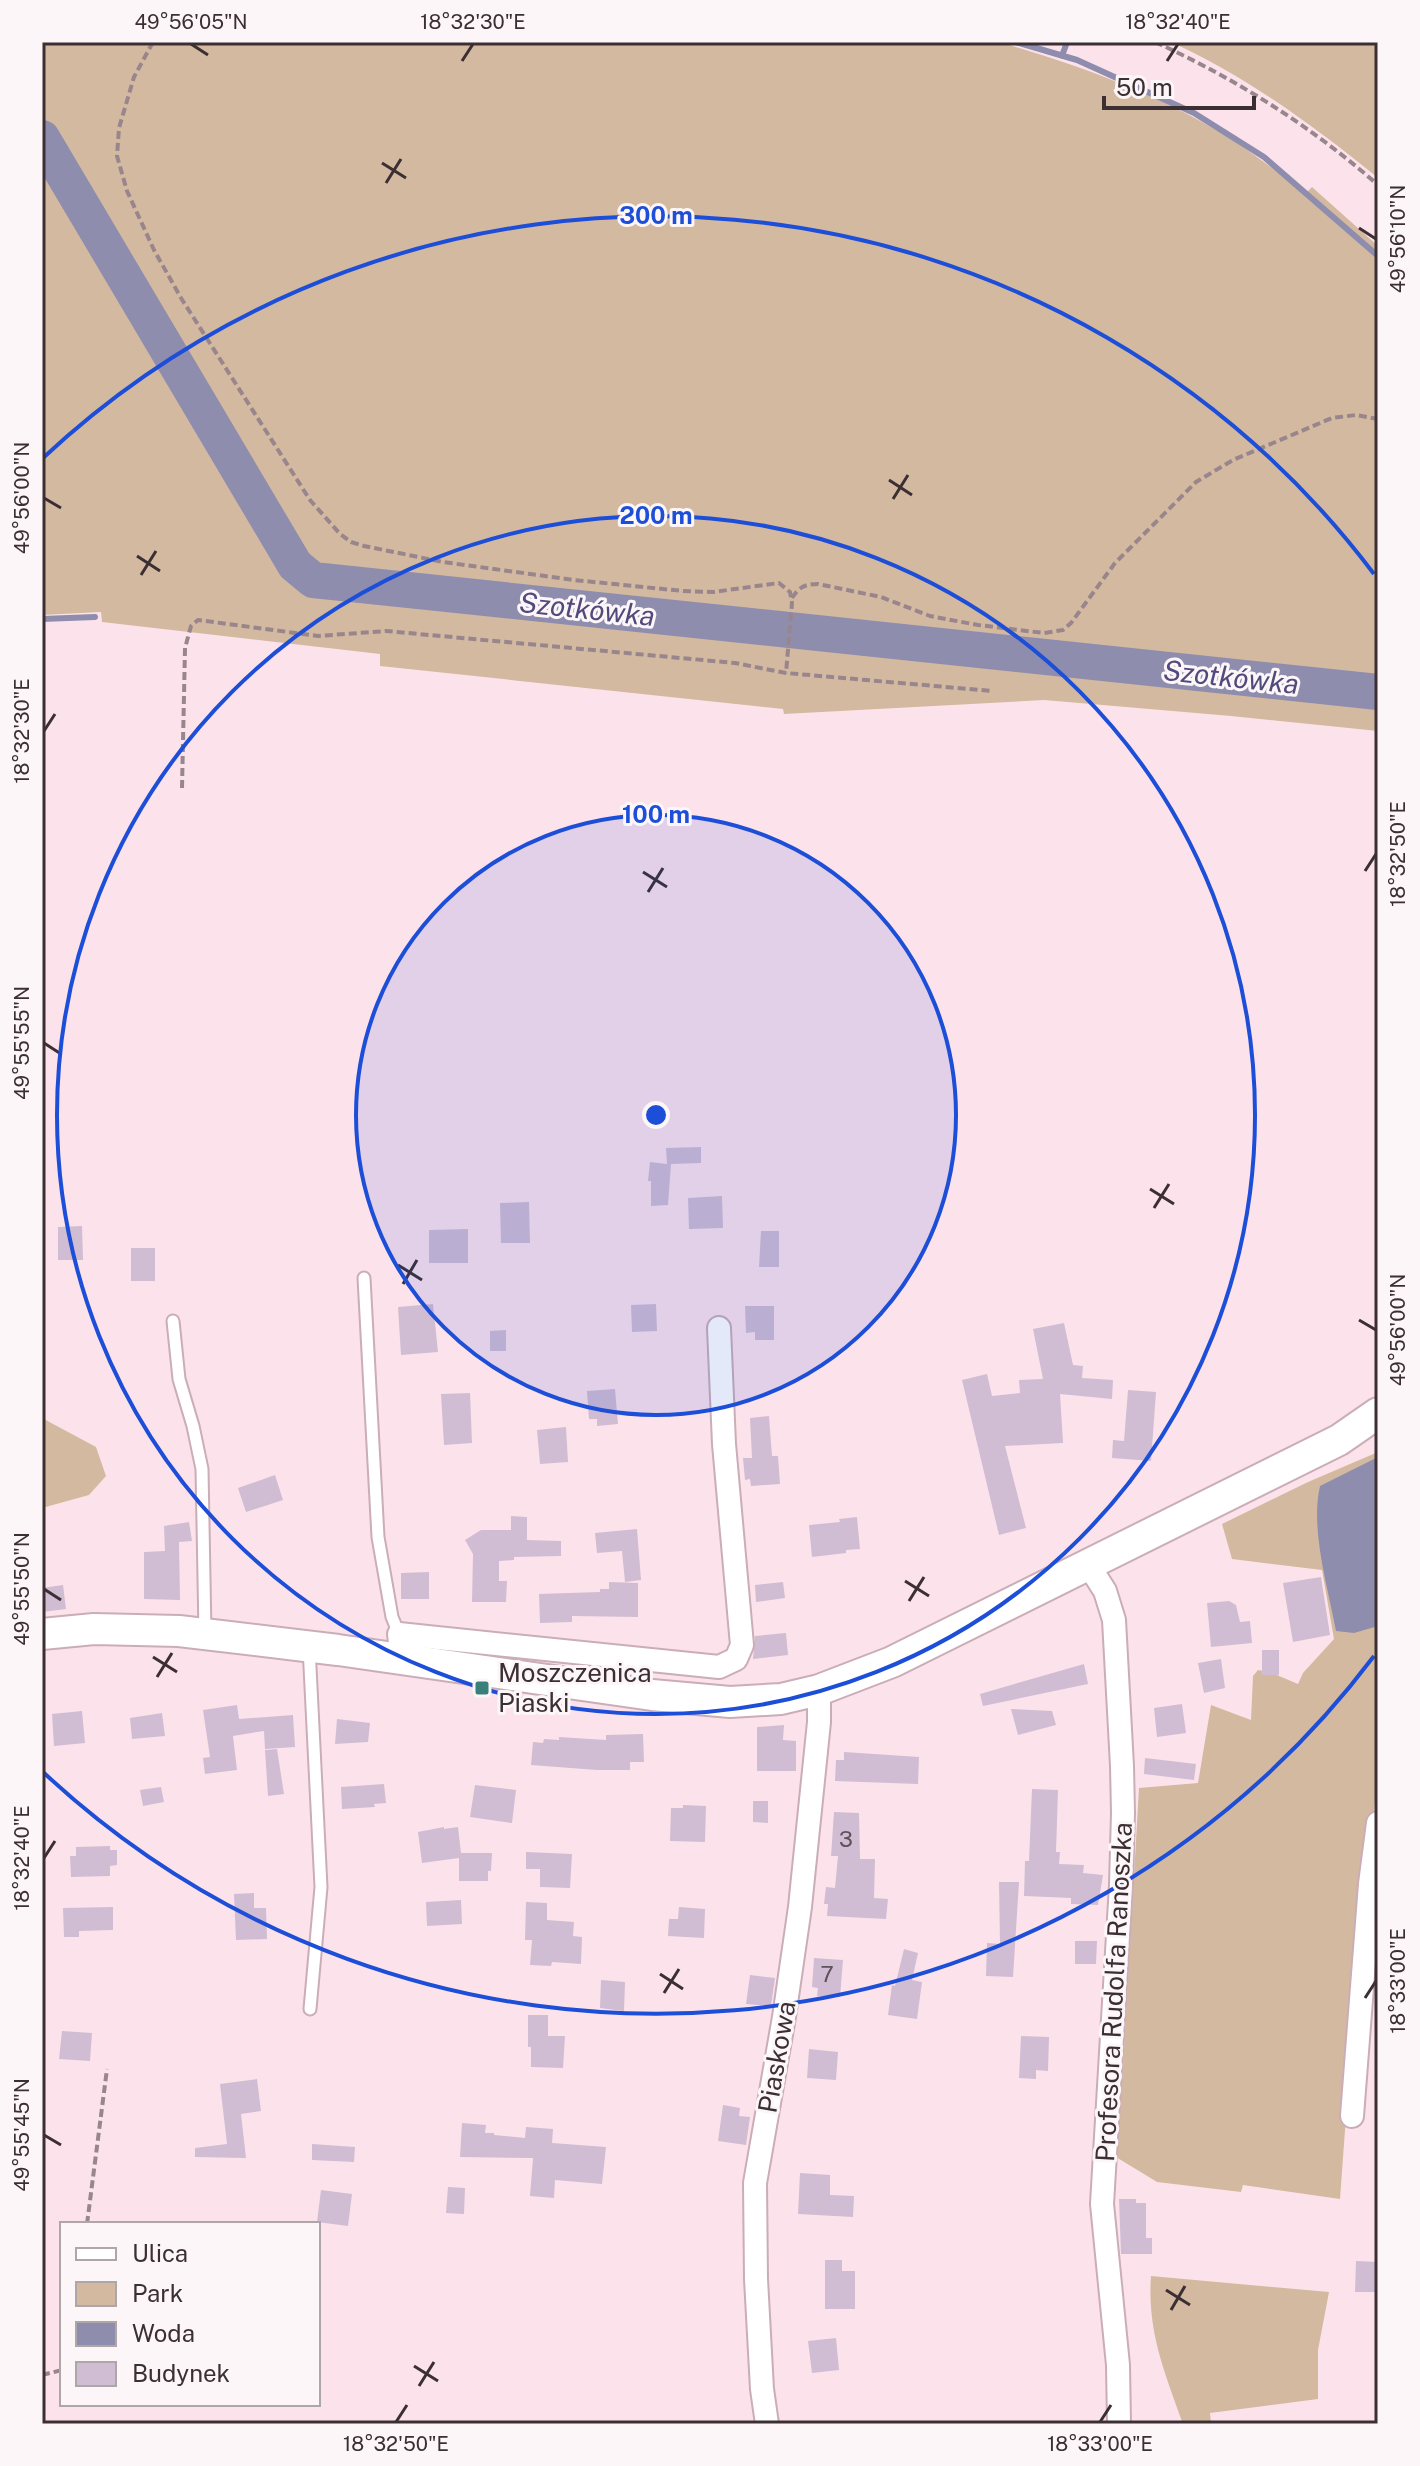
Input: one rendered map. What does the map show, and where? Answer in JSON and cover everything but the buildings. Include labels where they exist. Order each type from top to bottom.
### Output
[{"type":"street","points":[[42,1634],[94,1629],[179,1631],[309,1647],[400,1647],[719,1667],[736,1659],[742,1645],[724,1444],[719,1328]]},
{"type":"street","points":[[400,1647],[652,1695],[730,1702],[781,1699],[819,1690],[884,1666],[1089,1566],[1339,1440],[1378,1413]]},
{"type":"street","name":"Profesora Rudolfa Ranoszka","points":[[1089,1566],[1105,1591],[1114,1620],[1123,1775],[1121,1885],[1102,2204],[1118,2365],[1119,2424]]},
{"type":"street","name":"Piaskowa","points":[[767,2424],[756,2279],[755,2183],[800,1907],[819,1722],[819,1690]]},
{"type":"street","points":[[1352,2118],[1370,1884],[1378,1823]]},
{"type":"lane","points":[[364,1278],[378,1537],[400,1647]]},
{"type":"lane","points":[[173,1321],[179,1379],[202,1469],[205,1634]]},
{"type":"lane","points":[[309,1647],[321,1887],[310,2009]]},
{"type":"path","points":[[153,42],[134,77],[119,128],[117,156],[127,191],[154,250],[208,342],[310,500],[340,534],[364,546],[443,562],[574,580],[713,592],[779,583],[786,587],[791,601],[786,673]]},
{"type":"path","points":[[1155,42],[1274,106],[1378,185]]},
{"type":"path","points":[[791,601],[802,587],[818,584],[881,597],[945,620],[1030,633],[1063,630],[1115,563],[1196,482],[1233,460],[1332,418],[1356,415],[1378,419]]},
{"type":"path","points":[[182,788],[185,648],[191,626],[198,620],[318,636],[386,631],[735,663],[786,673],[992,691]]},
{"type":"path","points":[[87,2222],[107,2069]]},
{"type":"green space","points":[[42,42],[999,42],[1058,60],[1172,106],[1236,143],[1306,193],[1312,187],[1378,246],[1378,731],[1044,700],[784,714],[783,709],[380,666],[380,654],[102,622],[101,612],[42,615]]},
{"type":"green space","points":[[1171,42],[1378,42],[1378,178],[1279,103]]},
{"type":"green space","points":[[42,1418],[96,1447],[106,1476],[89,1495],[42,1508]]},
{"type":"green space","points":[[1378,1452],[1378,1770],[1352,2034],[1340,2199],[1243,2185],[1241,2192],[1157,2182],[1116,2157],[1139,1788],[1198,1783],[1211,1705],[1251,1720],[1253,1676],[1258,1670],[1298,1684],[1303,1673],[1334,1639],[1322,1570],[1232,1559],[1222,1524]]},
{"type":"green space","points":[[1151,2276],[1329,2292],[1318,2350],[1318,2399],[1210,2413],[1211,2424],[1183,2424],[1155,2334]]},
{"type":"water","points":[[1378,1457],[1378,1626],[1354,1633],[1336,1631],[1319,1540],[1317,1503],[1320,1486]]},
{"type":"waterway","points":[[1016,42],[1077,60],[1194,113],[1264,157],[1378,256]]},
{"type":"waterway","points":[[1062,56],[1067,42]]},
{"type":"waterway","name":"Szotkówka","points":[[42,138],[295,565],[313,580],[1378,692]]},
{"type":"waterway","points":[[42,619],[95,617]]},
{"type":"place","name":"Moszczenica Piaski","points":[[482,1688]]}]
